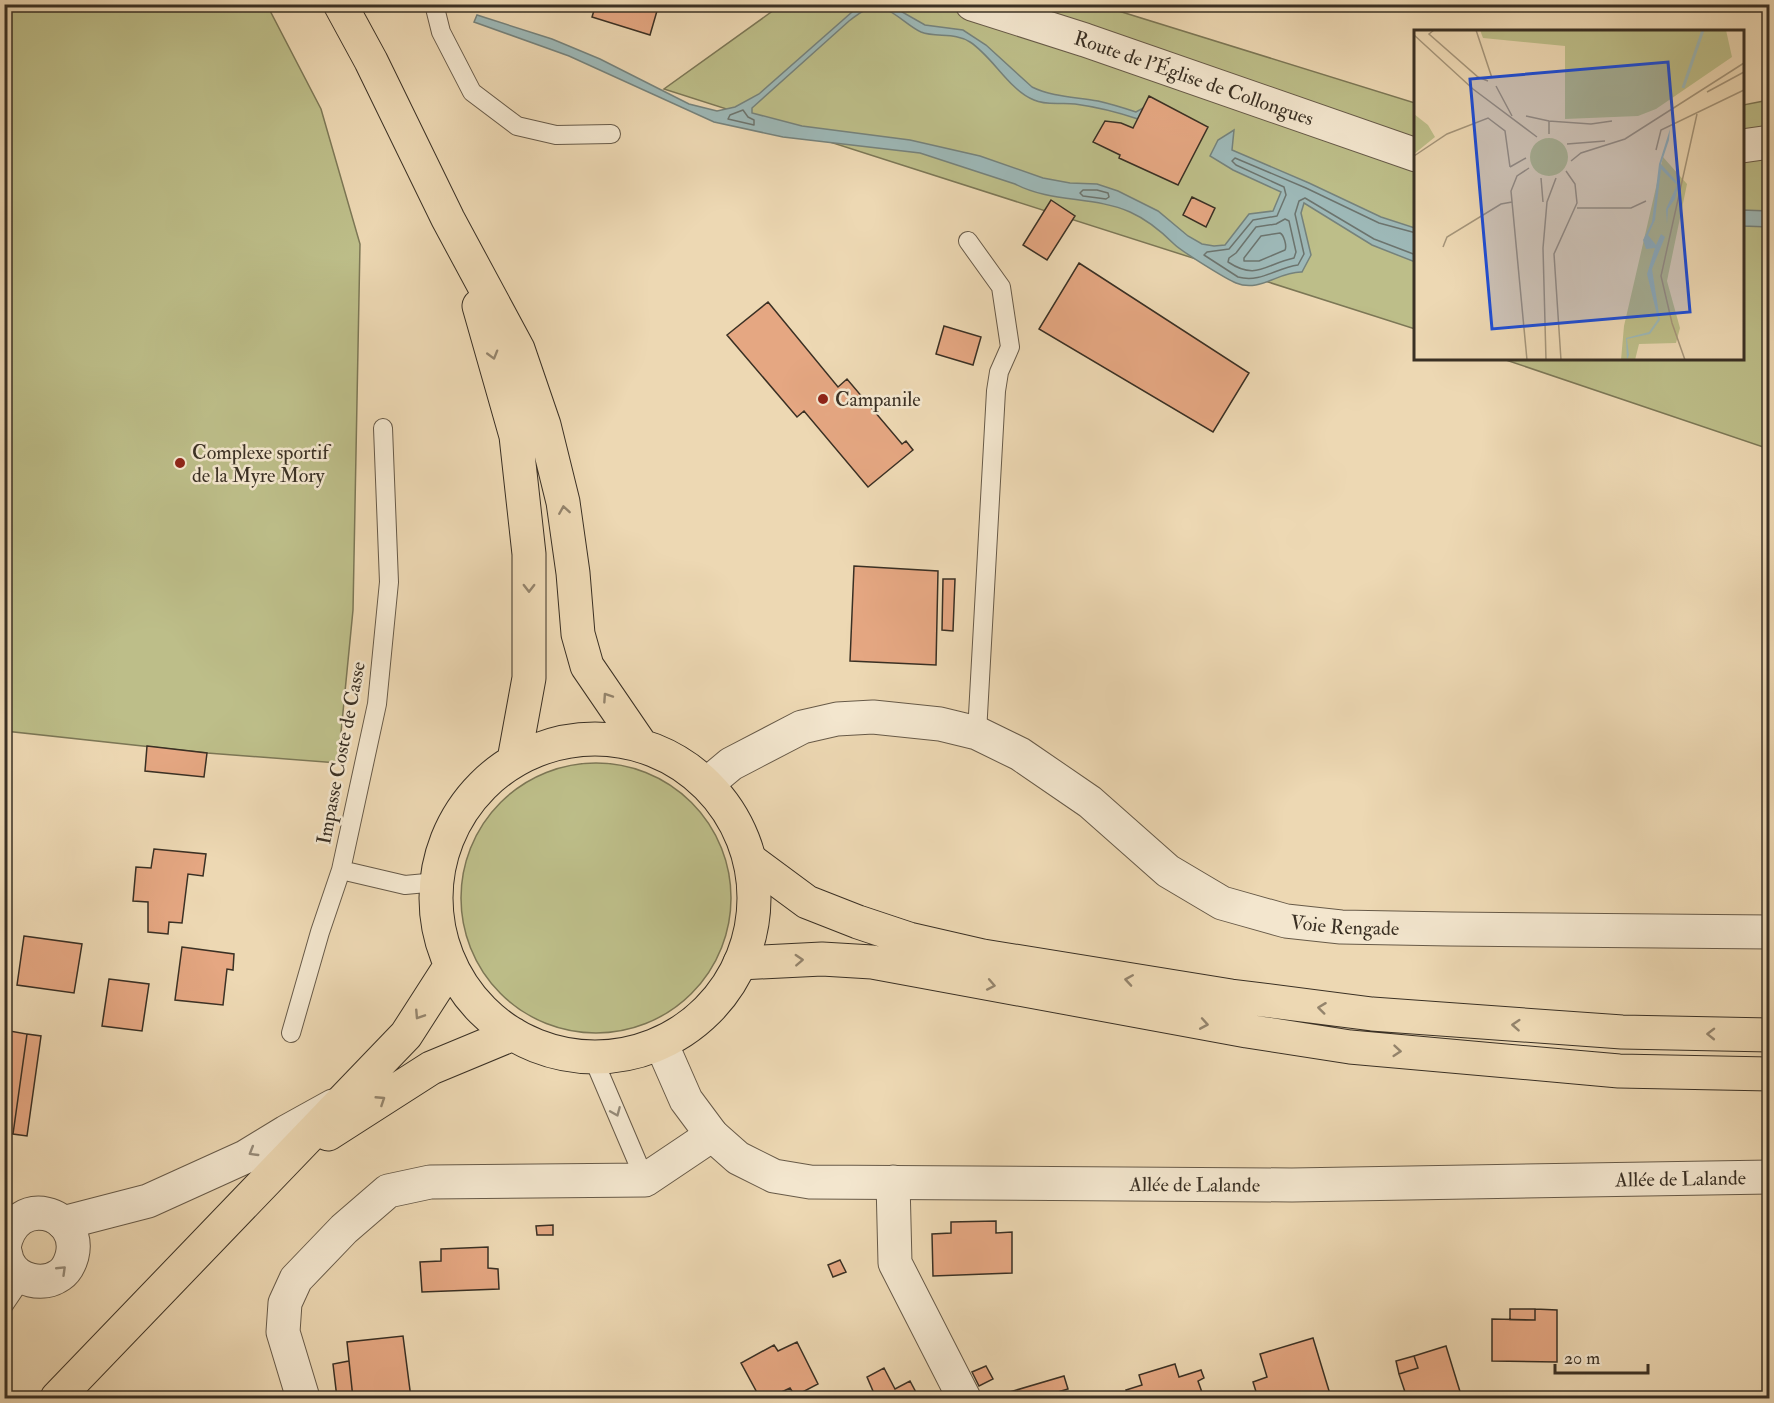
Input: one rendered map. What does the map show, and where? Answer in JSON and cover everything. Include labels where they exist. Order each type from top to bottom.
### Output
[{"type":"main road","points":[[340,4],[371,61],[448,219],[518,349],[544,425],[563,502],[573,573],[578,634],[588,666],[641,745]]},
{"type":"main road","points":[[348,4],[371,61]]},
{"type":"main road","points":[[459,238],[516,436],[530,554],[529,678],[514,760]]},
{"type":"main road","points":[[598,738],[641,745],[676,760],[707,784],[734,819],[750,860],[754,913],[740,963],[721,996],[694,1023],[661,1043],[628,1054],[593,1058],[538,1047],[513,1034],[477,1004],[451,965],[438,925],[437,882],[449,834],[476,792],[514,760],[554,743],[598,738]]},
{"type":"main road","points":[[750,860],[807,902],[858,922],[920,941],[983,956],[1040,966],[1231,996],[1372,1014],[1622,1032],[1770,1035]]},
{"type":"main road","points":[[740,963],[822,959],[872,962],[1247,1031],[1350,1047],[1619,1071],[1770,1074]]},
{"type":"main road","points":[[57,1398],[406,1035],[451,965]]},
{"type":"main road","points":[[278,1166],[431,1068],[513,1034]]},
{"type":"street","name":"Route de l’Église de Collongues","points":[[972,4],[1085,40],[1414,154]]},
{"type":"street","points":[[1744,146],[1770,142]]},
{"type":"street","name":"Voie Rengade","points":[[707,784],[731,765],[802,727],[837,719],[873,717],[940,724],[977,733],[1020,754],[1089,802],[1168,871],[1222,903],[1286,921],[1341,927],[1770,932]]},
{"type":"street","name":"Allée de Lalande","points":[[661,1043],[686,1100],[712,1136],[738,1158],[774,1176],[810,1182],[1292,1185],[1770,1177]]},
{"type":"street","points":[[63,1223],[148,1201],[245,1157],[340,1102]]},
{"type":"street","points":[[303,1398],[283,1332],[285,1303],[296,1279],[344,1228],[388,1191],[430,1182],[645,1180],[712,1136]]},
{"type":"street","points":[[893,1182],[896,1263],[964,1398]]},
{"type":"street","points":[[42,1213],[54,1216],[71,1233],[74,1248],[70,1263],[60,1275],[47,1281],[32,1281],[11,1295],[18,1275],[8,1263],[4,1248],[6,1237],[20,1218],[42,1213]]},
{"type":"lane","points":[[434,4],[441,32],[472,92],[517,126],[556,135],[610,134]]},
{"type":"lane","points":[[968,241],[1001,287],[1010,347],[999,372],[996,391],[977,733]]},
{"type":"lane","name":"Impasse Coste de Casse","points":[[291,1033],[320,932],[341,870],[377,704],[390,582],[383,428]]},
{"type":"lane","name":"Impasse Coste de Casse","points":[[341,870],[405,885],[437,882]]},
{"type":"lane","points":[[593,1058],[645,1180]]},
{"type":"green space","name":"Complexe sportif de la Myre Mory","points":[[5,4],[267,5],[321,109],[360,244],[353,610],[338,763],[207,753],[5,731]]},
{"type":"green space","points":[[1096,4],[1414,103],[1414,329],[664,89],[781,5]]},
{"type":"green space","points":[[1769,100],[1769,449],[1506,360],[1744,360],[1744,105]]},
{"type":"green space","points":[[596,763],[635,769],[660,779],[691,803],[715,834],[725,859],[731,898],[725,937],[715,962],[691,993],[660,1017],[635,1027],[596,1033],[557,1027],[532,1017],[501,993],[477,962],[467,937],[461,898],[467,859],[477,834],[501,803],[532,779],[557,769]]},
{"type":"water","points":[[860,5],[890,5],[925,25],[963,30],[986,45],[1032,87],[1056,95],[1098,101],[1136,112],[1143,108],[1138,119],[1070,103],[1044,103],[1034,100],[1017,89],[970,42],[958,37],[921,32],[892,12],[872,8],[849,21],[752,108],[752,113],[802,126],[910,140],[980,156],[1043,178],[1070,183],[1097,184],[1118,191],[1158,211],[1188,236],[1202,244],[1214,246],[1225,245],[1249,214],[1273,211],[1281,192],[1233,170],[1210,156],[1218,140],[1234,130],[1232,150],[1381,217],[1414,228],[1414,262],[1372,245],[1304,203],[1301,213],[1311,255],[1302,272],[1285,275],[1261,284],[1236,283],[1178,248],[1143,219],[1116,207],[1043,194],[920,153],[783,137],[714,122],[569,56],[474,22],[477,15],[552,39],[600,59],[689,104],[717,111],[735,107],[759,94]]},
{"type":"water","points":[[1744,210],[1769,211],[1769,227],[1744,226]]},
{"type":"building","points":[[596,4],[659,4],[650,35],[592,17]]},
{"type":"building","points":[[1149,96],[1208,127],[1178,185],[1119,158],[1120,155],[1093,142],[1105,121],[1121,123],[1133,128]]},
{"type":"building","points":[[1192,197],[1215,208],[1206,227],[1183,215]]},
{"type":"building","points":[[1051,200],[1075,216],[1047,260],[1023,245]]},
{"type":"building","points":[[1079,263],[1249,373],[1213,432],[1039,329]]},
{"type":"building","name":"Campanile","points":[[768,302],[838,387],[847,379],[902,444],[906,441],[913,450],[868,487],[804,411],[797,417],[727,335]]},
{"type":"building","points":[[944,326],[981,337],[973,365],[936,354]]},
{"type":"building","points":[[854,566],[938,571],[936,665],[850,661]]},
{"type":"building","points":[[943,579],[955,579],[953,631],[942,630]]},
{"type":"building","points":[[147,746],[207,753],[204,777],[145,771]]},
{"type":"building","points":[[154,849],[206,854],[203,876],[188,874],[182,923],[169,922],[168,934],[148,932],[148,902],[133,901],[136,867],[151,868]]},
{"type":"building","points":[[24,936],[82,944],[74,993],[17,985]]},
{"type":"building","points":[[182,947],[234,954],[233,970],[227,969],[223,1005],[175,1000]]},
{"type":"building","points":[[109,979],[149,984],[142,1031],[102,1026]]},
{"type":"building","points":[[4,1030],[27,1034],[13,1134],[4,1133]]},
{"type":"building","points":[[27,1034],[41,1036],[27,1136],[13,1134]]},
{"type":"building","points":[[996,1221],[996,1233],[1012,1232],[1012,1273],[933,1276],[932,1234],[951,1233],[951,1222]]},
{"type":"building","points":[[553,1225],[553,1235],[537,1235],[536,1226]]},
{"type":"building","points":[[488,1247],[488,1268],[498,1269],[499,1289],[422,1292],[420,1262],[441,1261],[441,1249]]},
{"type":"building","points":[[840,1260],[846,1272],[833,1277],[828,1265]]},
{"type":"building","points":[[1510,1309],[1535,1309],[1535,1320],[1510,1320]]},
{"type":"building","points":[[1535,1309],[1557,1310],[1557,1362],[1492,1361],[1492,1319],[1535,1320]]},
{"type":"building","points":[[403,1336],[411,1398],[353,1398],[347,1342]]},
{"type":"building","points":[[1313,1338],[1330,1394],[1315,1398],[1258,1398],[1253,1382],[1267,1377],[1260,1354]]},
{"type":"building","points":[[797,1342],[818,1384],[795,1396],[790,1388],[769,1398],[760,1398],[741,1363],[774,1345],[778,1351]]},
{"type":"building","points":[[1446,1346],[1462,1398],[1407,1398],[1399,1374],[1418,1368],[1414,1356]]},
{"type":"building","points":[[1414,1356],[1418,1368],[1399,1374],[1396,1361]]},
{"type":"building","points":[[349,1361],[353,1398],[337,1398],[333,1364]]},
{"type":"building","points":[[1175,1364],[1179,1377],[1201,1370],[1204,1378],[1198,1381],[1204,1398],[1129,1398],[1126,1390],[1142,1385],[1139,1375]]},
{"type":"building","points":[[986,1366],[993,1379],[979,1386],[972,1372]]},
{"type":"building","points":[[884,1368],[895,1389],[910,1381],[919,1398],[876,1398],[867,1377]]},
{"type":"building","points":[[1064,1376],[1068,1389],[1037,1398],[997,1398],[996,1396]]},
{"type":"building","points":[[735,1392],[739,1398],[720,1398]]},
{"type":"building","points":[[456,1396],[456,1398],[433,1398]]},
{"type":"place","name":"Campanile","points":[[823,399]]},
{"type":"place","name":"Complexe sportif de la Myre Mory","points":[[180,463]]}]
